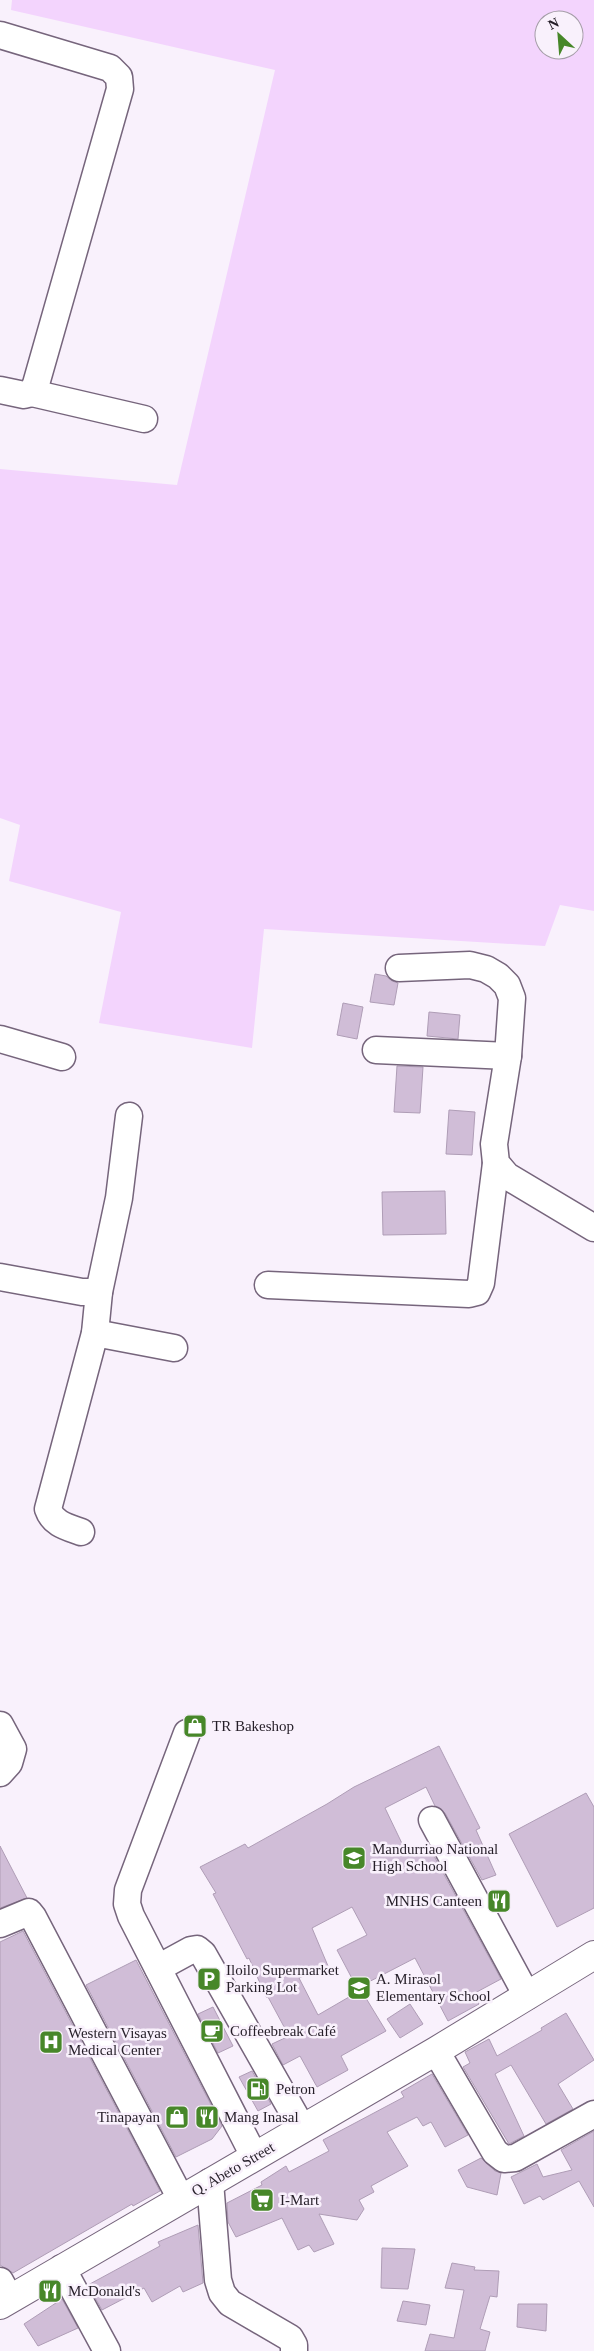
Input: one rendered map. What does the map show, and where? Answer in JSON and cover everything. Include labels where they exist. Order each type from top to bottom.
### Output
[{"type":"main road","name":"Q. Abeto Street","points":[[3,2295],[62,2268],[436,2051],[594,1955]]},
{"type":"street","points":[[0,35],[110,68],[119,77],[120,89],[32,393]]},
{"type":"street","points":[[0,390],[24,395],[32,393],[144,419]]},
{"type":"street","points":[[268,1285],[469,1294],[477,1292],[481,1283],[496,1163],[494,1144],[508,1056],[512,998],[507,985],[498,976],[486,969],[470,965],[399,968]]},
{"type":"street","points":[[0,1040],[62,1056]]},
{"type":"street","points":[[376,1050],[508,1056]]},
{"type":"street","points":[[80,1532],[57,1523],[50,1518],[48,1509],[95,1333],[99,1292],[119,1198],[129,1116]]},
{"type":"street","points":[[496,1163],[507,1176],[594,1228]]},
{"type":"street","points":[[0,1276],[82,1292],[99,1292]]},
{"type":"street","points":[[95,1333],[174,1348]]},
{"type":"street","points":[[0,1725],[13,1749],[9,1763],[0,1773]]},
{"type":"street","points":[[186,1733],[128,1890],[127,1904],[131,1916],[254,2156]]},
{"type":"street","points":[[432,1820],[527,1996]]},
{"type":"street","points":[[0,1924],[28,1912],[32,1916],[180,2199]]},
{"type":"street","points":[[158,1968],[191,1950],[197,1949],[203,1954],[302,2128]]},
{"type":"street","points":[[436,2051],[495,2152],[504,2159],[515,2158],[594,2114]]},
{"type":"street","points":[[210,2182],[218,2280],[222,2293],[230,2302],[290,2338],[294,2345],[294,2351]]},
{"type":"street","points":[[62,2268],[107,2351]]},
{"type":"shaded area","points":[[12,0],[594,0],[594,911],[560,905],[545,946],[264,929],[252,1048],[99,1023],[121,912],[9,881],[20,825],[0,818],[0,469],[177,485],[275,70],[11,10]]},
{"type":"building","points":[[375,974],[386,976],[398,983],[394,1005],[370,1002]]},
{"type":"building","points":[[343,1003],[363,1007],[357,1039],[337,1035]]},
{"type":"building","points":[[429,1012],[460,1015],[458,1039],[427,1036]]},
{"type":"building","points":[[397,1066],[423,1067],[420,1113],[394,1112]]},
{"type":"building","points":[[449,1110],[475,1112],[472,1155],[446,1154]]},
{"type":"building","points":[[445,1191],[446,1234],[383,1235],[382,1192]]},
{"type":"building","name":"Mandurriao National High School","points":[[439,1746],[480,1828],[476,1830],[496,1875],[482,1880],[445,1813],[435,1806],[426,1787],[385,1808],[408,1856],[428,1845],[501,1979],[473,1994],[479,2004],[448,2021],[415,1958],[357,1988],[337,1950],[367,1935],[352,1907],[312,1928],[328,1966],[299,1978],[318,2015],[361,1990],[386,2031],[341,2056],[348,2070],[317,2087],[300,2056],[283,2065],[272,2044],[289,2036],[268,1997],[266,1997],[249,1958],[247,1959],[213,1894],[216,1893],[200,1867],[245,1844],[248,1848],[354,1787]]},
{"type":"building","points":[[586,1793],[594,1807],[594,1908],[557,1927],[509,1834]]},
{"type":"building","points":[[0,1846],[27,1898],[0,1908]]},
{"type":"building","name":"Western Visayas Medical Center","points":[[23,1931],[160,2191],[133,2206],[132,2204],[13,2273],[0,2265],[0,1942]]},
{"type":"building","points":[[136,1960],[222,2126],[212,2139],[176,2157],[86,1985]]},
{"type":"building","points":[[410,2004],[423,2024],[400,2038],[387,2019]]},
{"type":"building","name":"Coffeebreak Café","points":[[213,2007],[233,2046],[218,2053],[198,2014]]},
{"type":"building","points":[[566,2013],[594,2060],[558,2084],[573,2109],[546,2124],[511,2065],[495,2074],[524,2136],[509,2144],[463,2067],[470,2063],[465,2052],[489,2039],[497,2056],[542,2030],[541,2028]]},
{"type":"building","name":"Petron","points":[[252,2071],[271,2104],[258,2111],[239,2077]]},
{"type":"building","points":[[432,2074],[468,2135],[445,2147],[431,2122],[423,2126],[417,2117],[387,2132],[408,2166],[371,2186],[374,2192],[359,2200],[364,2209],[357,2220],[319,2214],[334,2244],[314,2252],[309,2245],[298,2250],[282,2218],[236,2237],[228,2222],[227,2203],[262,2185],[261,2182],[286,2166],[289,2172],[329,2151],[323,2140],[404,2097],[401,2092]]},
{"type":"building","points":[[594,2131],[594,2207],[579,2181],[543,2200],[540,2196],[524,2204],[511,2177],[537,2164],[543,2177],[572,2170],[561,2150]]},
{"type":"building","points":[[481,2158],[495,2171],[501,2173],[497,2195],[467,2187],[458,2170]]},
{"type":"building","points":[[198,2225],[203,2283],[183,2292],[180,2286],[152,2302],[144,2288],[102,2310],[88,2285],[160,2246],[158,2242]]},
{"type":"building","points":[[382,2248],[415,2249],[408,2289],[381,2288]]},
{"type":"building","points":[[452,2263],[475,2267],[474,2270],[499,2271],[497,2297],[490,2296],[480,2329],[490,2332],[485,2351],[425,2351],[430,2334],[454,2338],[464,2290],[445,2288]]},
{"type":"building","points":[[62,2299],[78,2328],[38,2346],[24,2324]]},
{"type":"building","points":[[403,2301],[430,2305],[426,2325],[397,2321]]},
{"type":"building","points":[[518,2304],[547,2304],[546,2331],[517,2327]]},
{"type":"place","name":"TR Bakeshop","points":[[195,1726]]},
{"type":"place","name":"Mandurriao National High School","points":[[354,1858]]},
{"type":"place","name":"MNHS Canteen","points":[[499,1901]]},
{"type":"place","name":"Iloilo Supermarket Parking Lot","points":[[209,1979]]},
{"type":"place","name":"A. Mirasol Elementary School","points":[[359,1988]]},
{"type":"place","name":"Coffeebreak Café","points":[[212,2031]]},
{"type":"place","name":"Western Visayas Medical Center","points":[[51,2042]]},
{"type":"place","name":"Petron","points":[[258,2089]]},
{"type":"place","name":"Tinapayan","points":[[177,2117]]},
{"type":"place","name":"Mang Inasal","points":[[207,2117]]},
{"type":"place","name":"I-Mart","points":[[262,2200]]},
{"type":"place","name":"McDonald's","points":[[50,2291]]}]
